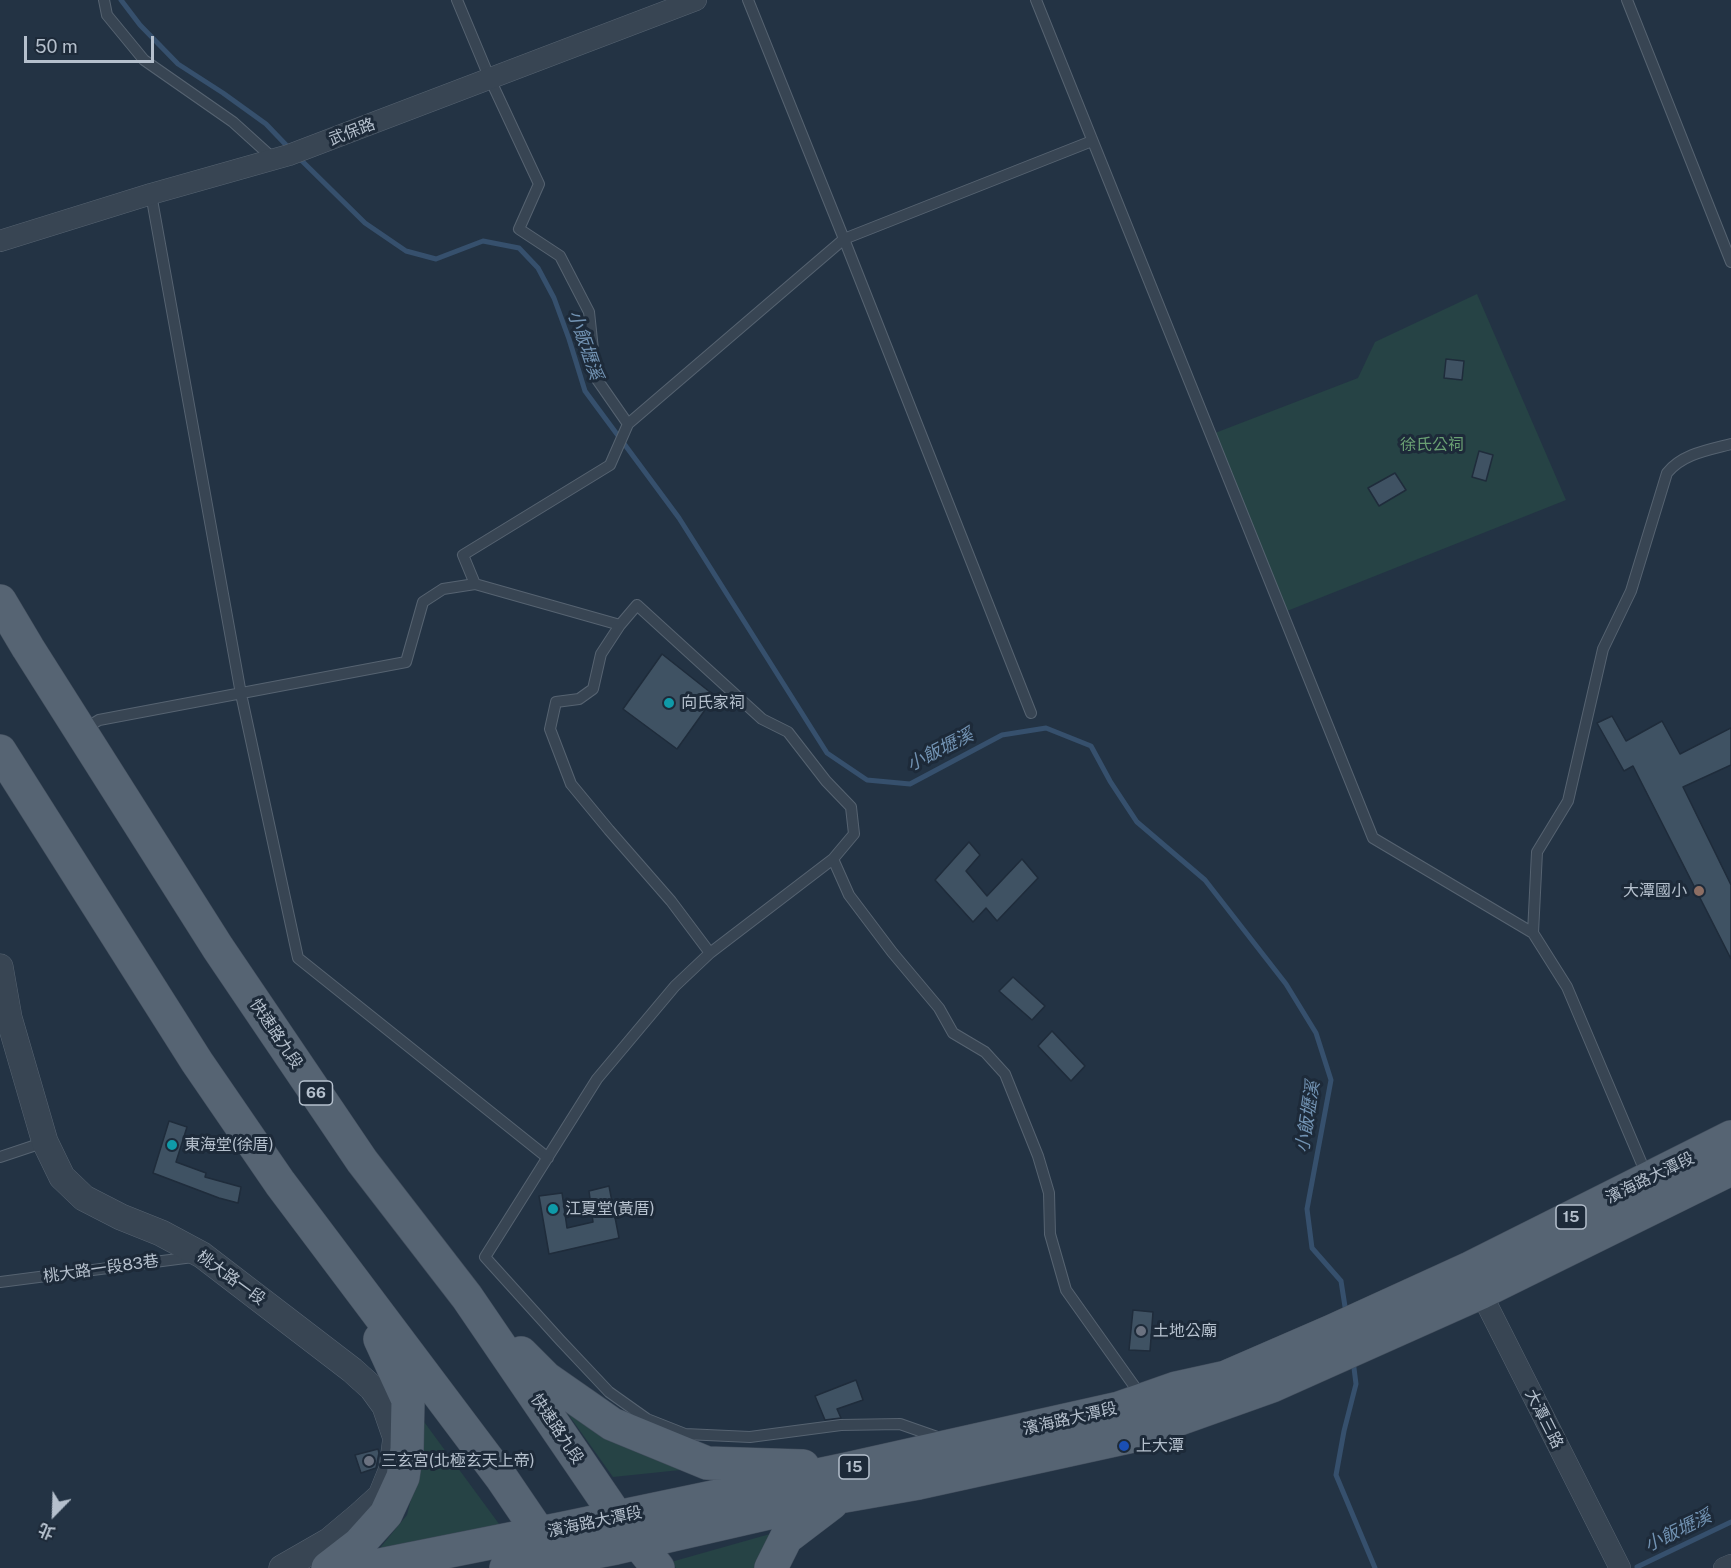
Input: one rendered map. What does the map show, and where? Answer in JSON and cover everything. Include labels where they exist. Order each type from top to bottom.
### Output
[{"type":"main road","name":"快速路九段","points":[[0,601],[218,948],[362,1161],[467,1297],[617,1517],[658,1568]]},
{"type":"main road","points":[[0,751],[197,1062],[280,1183],[501,1477],[555,1556]]},
{"type":"main road","name":"濱海路大潭段","points":[[1475,1281],[1648,1179],[1731,1137]]},
{"type":"main road","name":"濱海路大潭段","points":[[365,1568],[585,1554],[638,1542],[843,1483],[957,1444],[1119,1408],[1150,1413],[1272,1386],[1336,1343],[1731,1169]]},
{"type":"main road","points":[[328,1568],[359,1544],[386,1514],[403,1477],[407,1449],[408,1400],[352,1280]]},
{"type":"main road","points":[[467,1297],[546,1378],[612,1424],[707,1463],[800,1466],[843,1483],[786,1538],[771,1568]]},
{"type":"main road","name":"濱海路大潭段","points":[[506,1568],[555,1556],[617,1517],[843,1483],[919,1483],[1129,1437],[1150,1413]]},
{"type":"street","name":"武保路","points":[[0,241],[151,194],[290,155],[696,0]]},
{"type":"street","name":"桃大路一段","points":[[0,967],[9,1018],[45,1142],[62,1177],[84,1198],[121,1217],[161,1233],[202,1255],[352,1370],[372,1388],[385,1406],[396,1438],[392,1469],[381,1496],[329,1541],[282,1568]]},
{"type":"street","name":"大潭三路","points":[[1475,1281],[1620,1568]]},
{"type":"street","points":[[1724,1568],[1731,1565]]},
{"type":"lane","points":[[104,0],[107,15],[144,60],[233,122],[290,155]]},
{"type":"lane","points":[[457,0],[538,184],[519,229],[560,256],[589,312],[596,378],[628,424]]},
{"type":"lane","points":[[748,0],[1031,713]]},
{"type":"lane","points":[[1036,0],[1373,838],[1533,933],[1567,987],[1648,1179]]},
{"type":"lane","points":[[1627,0],[1731,262]]},
{"type":"lane","points":[[475,584],[463,555],[610,465],[628,424],[844,239],[1092,141]]},
{"type":"lane","points":[[151,194],[241,694],[298,958],[548,1158]]},
{"type":"lane","points":[[1533,933],[1537,852],[1568,801],[1603,649],[1631,591],[1667,473],[1674,464],[1690,456],[1731,444]]},
{"type":"lane","points":[[81,731],[99,720],[406,662],[423,602],[443,590],[475,584],[620,625]]},
{"type":"lane","points":[[710,952],[671,901],[571,784],[550,729],[556,702],[579,699],[593,689],[601,654],[620,625],[637,605],[762,719],[788,732],[826,781],[851,807],[854,834],[833,859],[710,952],[675,986],[597,1079],[485,1257],[609,1392],[647,1419],[685,1434],[750,1437],[841,1425],[900,1424],[957,1444]]},
{"type":"lane","points":[[833,859],[849,895],[892,952],[939,1008],[953,1033],[985,1052],[1005,1074],[1038,1156],[1049,1193],[1050,1234],[1066,1290],[1150,1413]]},
{"type":"lane","points":[[0,1157],[45,1142]]},
{"type":"lane","name":"桃大路一段83巷","points":[[0,1282],[202,1255]]},
{"type":"green space","name":"徐氏公祠","points":[[1477,294],[1566,500],[1287,611],[1215,433],[1358,378],[1375,342]]},
{"type":"green space","points":[[563,1407],[690,1469],[613,1477]]},
{"type":"green space","points":[[422,1419],[502,1528],[366,1565],[407,1515],[420,1464]]},
{"type":"green space","points":[[770,1534],[754,1568],[676,1568],[671,1562]]},
{"type":"building","points":[[1446,359],[1464,361],[1462,380],[1444,378]]},
{"type":"building","points":[[1479,451],[1493,455],[1486,481],[1472,477]]},
{"type":"building","points":[[1395,473],[1406,490],[1379,506],[1368,488]]},
{"type":"building","name":"向氏家祠","points":[[662,654],[715,696],[677,749],[623,709]]},
{"type":"building","points":[[1612,716],[1626,741],[1662,721],[1680,754],[1731,728],[1731,765],[1683,787],[1731,885],[1731,959],[1633,766],[1624,771],[1597,723]]},
{"type":"building","points":[[969,842],[980,855],[966,871],[987,896],[1022,859],[1038,878],[997,921],[986,908],[973,922],[935,880]]},
{"type":"building","points":[[1013,977],[1045,1006],[1032,1020],[999,991]]},
{"type":"building","points":[[1052,1031],[1085,1066],[1071,1081],[1038,1046]]},
{"type":"building","name":"東海堂(徐厝)","points":[[169,1121],[187,1127],[176,1162],[206,1173],[205,1177],[241,1187],[238,1203],[153,1173]]},
{"type":"building","name":"江夏堂(黃厝)","points":[[609,1186],[619,1238],[549,1254],[539,1196],[562,1193],[567,1228],[593,1222],[589,1191]]},
{"type":"building","name":"土地公廟","points":[[1133,1310],[1153,1312],[1150,1351],[1129,1350]]},
{"type":"building","points":[[856,1380],[863,1400],[837,1409],[841,1418],[825,1420],[815,1396]]},
{"type":"building","name":"三玄宮(北極玄天上帝)","points":[[378,1449],[376,1468],[361,1473],[355,1455]]},
{"type":"waterway","name":"小飯壢溪","points":[[121,0],[140,25],[178,64],[266,124],[289,148]]},
{"type":"waterway","name":"小飯壢溪","points":[[298,157],[365,223],[406,251],[436,259],[483,241],[519,248],[538,268],[554,298],[585,391],[679,518],[827,753],[867,780],[910,784],[1002,735],[1046,728],[1091,746],[1110,781],[1137,822],[1205,880],[1286,984],[1316,1033],[1331,1080],[1307,1209],[1312,1248],[1341,1281],[1346,1313]]},
{"type":"waterway","name":"小飯壢溪","points":[[1353,1360],[1356,1384],[1336,1475],[1375,1568]]},
{"type":"waterway","name":"小飯壢溪","points":[[1637,1567],[1731,1522]]},
{"type":"place","name":"向氏家祠","points":[[669,703]]},
{"type":"place","name":"大潭國小","points":[[1699,891]]},
{"type":"place","name":"東海堂(徐厝)","points":[[172,1145]]},
{"type":"place","name":"江夏堂(黃厝)","points":[[553,1209]]},
{"type":"place","name":"土地公廟","points":[[1141,1331]]},
{"type":"place","name":"上大潭","points":[[1124,1446]]},
{"type":"place","name":"三玄宮(北極玄天上帝)","points":[[369,1461]]}]
